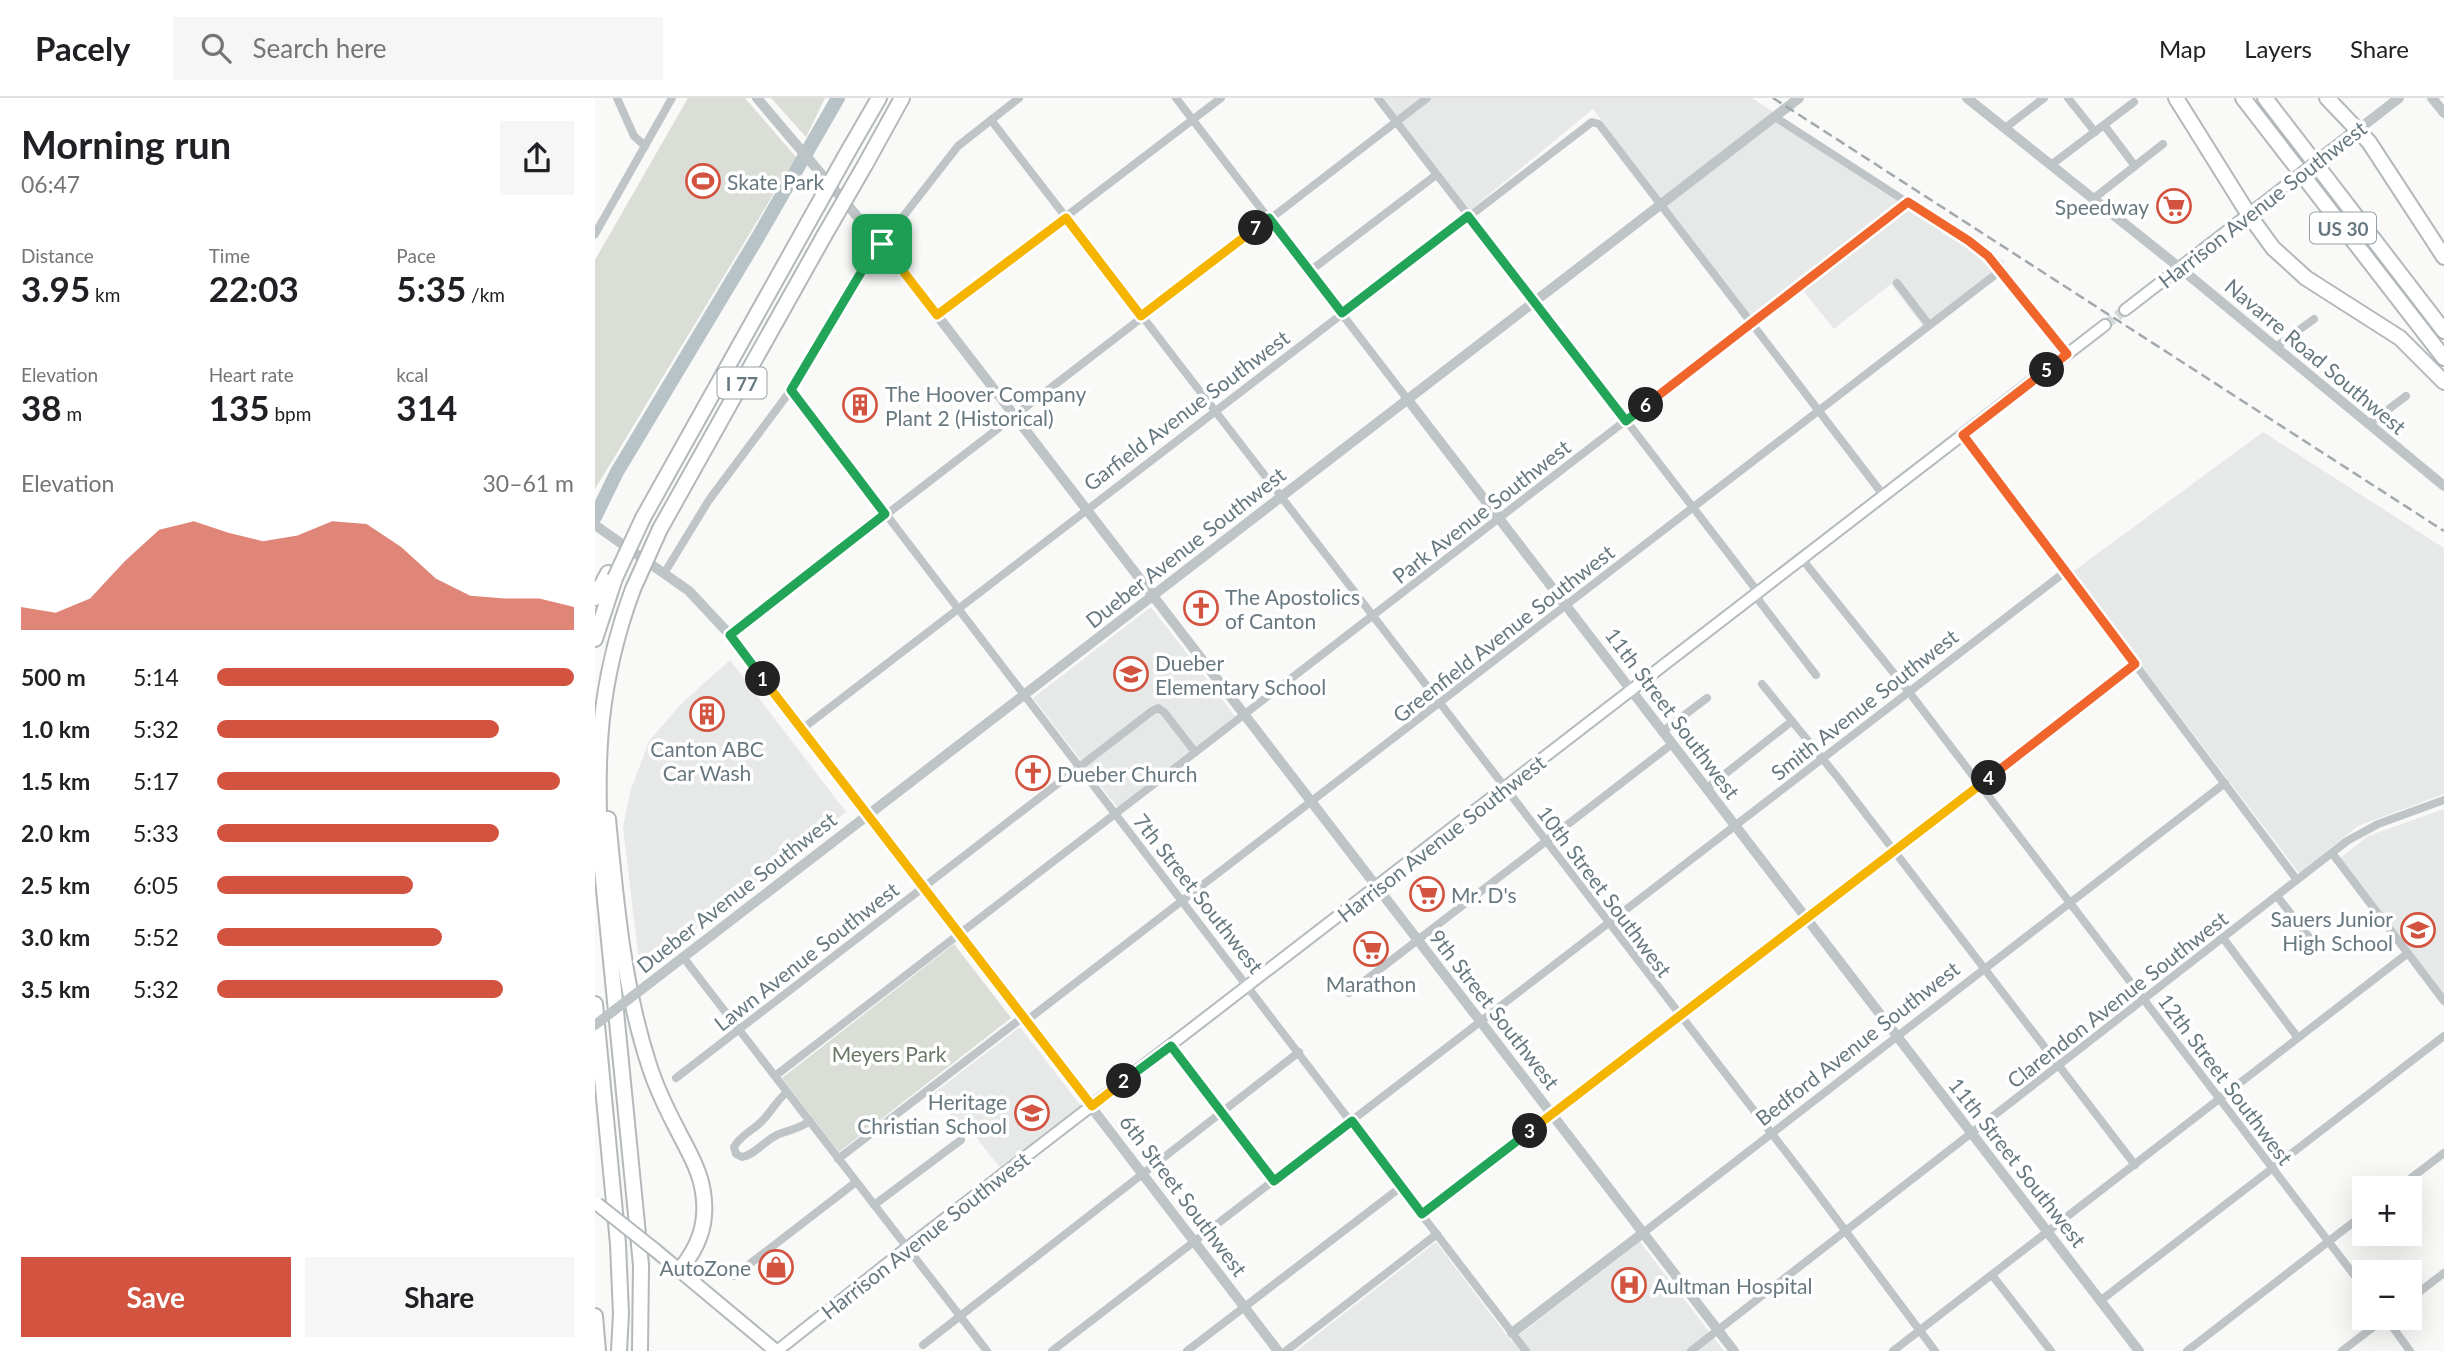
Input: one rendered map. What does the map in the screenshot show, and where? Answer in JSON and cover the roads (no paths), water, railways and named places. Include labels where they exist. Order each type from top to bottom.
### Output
[{"type":"highway","name":"I 77","points":[[595,639],[611,576],[640,515],[879,98]]},
{"type":"highway","name":"I 77","points":[[640,1351],[641,1265],[601,859],[598,762],[607,676],[616,638],[633,589],[660,530],[902,98]]},
{"type":"highway","points":[[2176,98],[2249,215],[2293,268],[2400,338],[2444,382]]},
{"type":"highway","name":"US 30","points":[[2243,98],[2444,358]]},
{"type":"highway","name":"US 30","points":[[2265,98],[2444,331]]},
{"type":"highway","points":[[2327,98],[2359,129],[2444,257]]},
{"type":"highway","points":[[595,598],[611,576]]},
{"type":"highway","points":[[598,762],[606,804],[625,971],[635,1019],[652,1076],[694,1162],[703,1189],[705,1218],[702,1233],[691,1257],[680,1271]]},
{"type":"highway","points":[[595,1004],[619,1258],[619,1351]]},
{"type":"highway","points":[[595,1053],[605,1107]]},
{"type":"highway","points":[[595,1316],[598,1351]]},
{"type":"main road","name":"Harrison Avenue Southwest","points":[[2125,310],[2359,129]]},
{"type":"main road","name":"Harrison Avenue Southwest","points":[[776,1351],[2105,325]]},
{"type":"main road","points":[[596,1203],[776,1351]]},
{"type":"street","points":[[617,98],[634,136],[645,146]]},
{"type":"street","points":[[595,234],[672,98]]},
{"type":"street","name":"9th Street Southwest","points":[[757,98],[882,244],[1734,1351]]},
{"type":"street","points":[[665,572],[709,500],[791,390],[863,269],[950,154],[1019,98]]},
{"type":"street","name":"11th Street Southwest","points":[[1176,98],[2139,1351]]},
{"type":"street","points":[[937,315],[1221,98]]},
{"type":"street","points":[[1378,98],[1753,587],[1816,675]]},
{"type":"street","points":[[730,635],[1427,98]]},
{"type":"street","name":"Dueber Avenue Southwest","points":[[595,1025],[1799,98]]},
{"type":"street","name":"Navarre Road Southwest","points":[[1967,98],[2180,268],[2444,486]]},
{"type":"street","points":[[2005,128],[2044,98]]},
{"type":"street","points":[[2068,98],[2095,132]]},
{"type":"street","name":"Harrison Avenue Southwest","points":[[2359,129],[2399,98]]},
{"type":"street","points":[[2432,98],[2444,113]]},
{"type":"street","points":[[2050,165],[2134,102]]},
{"type":"street","points":[[1775,117],[1978,248],[2067,354]]},
{"type":"street","name":"10th Street Southwest","points":[[991,120],[1935,1351]]},
{"type":"street","name":"Garfield Avenue Southwest","points":[[802,729],[1592,122],[1599,124],[1661,205]]},
{"type":"street","points":[[2104,125],[2135,166]]},
{"type":"street","points":[[2093,199],[2163,144]]},
{"type":"street","points":[[1310,271],[1436,174]]},
{"type":"street","name":"Park Avenue Southwest","points":[[775,1076],[1908,202]]},
{"type":"street","points":[[1661,205],[1884,496]]},
{"type":"street","name":"Greenfield Avenue Southwest","points":[[838,1159],[1312,802],[2000,271]]},
{"type":"street","points":[[1897,283],[1929,325]]},
{"type":"street","points":[[2276,347],[2313,319]]},
{"type":"street","name":"7th Street Southwest","points":[[791,390],[1526,1351]]},
{"type":"street","points":[[2369,424],[2406,396]]},
{"type":"street","points":[[1963,435],[2297,880]]},
{"type":"street","name":"6th Street Southwest","points":[[595,525],[665,572],[703,604],[730,635],[1278,1351]]},
{"type":"street","name":"12th Street Southwest","points":[[1802,559],[1909,692],[2352,1272]]},
{"type":"street","name":"Smith Avenue Southwest","points":[[1052,1351],[2065,572]]},
{"type":"street","points":[[1422,1214],[2135,664]]},
{"type":"street","points":[[1762,684],[1985,968],[2135,1165]]},
{"type":"street","points":[[1663,732],[1707,698]]},
{"type":"street","name":"Lawn Avenue Southwest","points":[[676,1078],[1158,708],[1195,752]]},
{"type":"street","points":[[1706,789],[1792,721]]},
{"type":"street","points":[[1349,993],[1672,744]]},
{"type":"street","name":"Bedford Avenue Southwest","points":[[1512,1333],[2225,783]]},
{"type":"street","name":"Clarendon Avenue Southwest","points":[[1691,1351],[2332,853],[2378,824],[2444,800]]},
{"type":"street","points":[[2332,853],[2444,1001]]},
{"type":"street","points":[[2277,896],[2312,941]]},
{"type":"street","points":[[2223,938],[2298,1038]]},
{"type":"street","points":[[1893,1351],[2408,953]]},
{"type":"street","points":[[683,957],[987,1351]]},
{"type":"street","points":[[2100,1301],[2444,1036]]},
{"type":"street","points":[[1171,1046],[1274,1181]]},
{"type":"street","points":[[923,1345],[1299,1052]]},
{"type":"street","points":[[787,1091],[775,1102],[761,1122],[737,1141],[734,1147],[736,1154],[741,1157],[748,1156],[775,1136],[799,1128],[810,1121]]},
{"type":"street","points":[[874,1205],[961,1140]]},
{"type":"street","points":[[2414,1176],[2444,1153]]},
{"type":"street","points":[[734,1276],[856,1182]]},
{"type":"street","points":[[1187,1351],[1401,1187]]},
{"type":"street","points":[[2187,1351],[2352,1224]]},
{"type":"street","points":[[1286,1351],[1437,1234]]},
{"type":"street","points":[[2422,1290],[2444,1273]]},
{"type":"street","points":[[1992,1275],[2051,1351]]},
{"type":"street","points":[[2342,1351],[2370,1330]]},
{"type":"street","points":[[2395,1330],[2410,1351]]},
{"type":"waterway","points":[[595,517],[617,472],[838,98]]},
{"type":"tunnel","points":[[2105,325],[2125,310]]},
{"type":"railway","points":[[1773,98],[2444,531]]},
{"type":"place","name":"Skate Park","points":[[703,181]]},
{"type":"place","name":"Speedway","points":[[2174,206]]},
{"type":"place","name":"The Hoover Company Plant 2 (Historical)","points":[[860,405]]},
{"type":"place","name":"The Apostolics of Canton","points":[[1201,608]]},
{"type":"place","name":"Dueber Elementary School","points":[[1131,674]]},
{"type":"place","name":"Canton ABC Car Wash","points":[[707,714]]},
{"type":"place","name":"Dueber Church","points":[[1033,773]]},
{"type":"place","name":"Mr. D's","points":[[1427,894]]},
{"type":"place","name":"Sauers Junior High School","points":[[2418,930]]},
{"type":"place","name":"Marathon","points":[[1371,949]]},
{"type":"place","name":"Heritage Christian School","points":[[1032,1113]]},
{"type":"place","name":"AutoZone","points":[[776,1267]]},
{"type":"place","name":"Aultman Hospital","points":[[1629,1285]]},
{"type":"park label","name":"Meyers Park","points":[[889,1053]]}]
